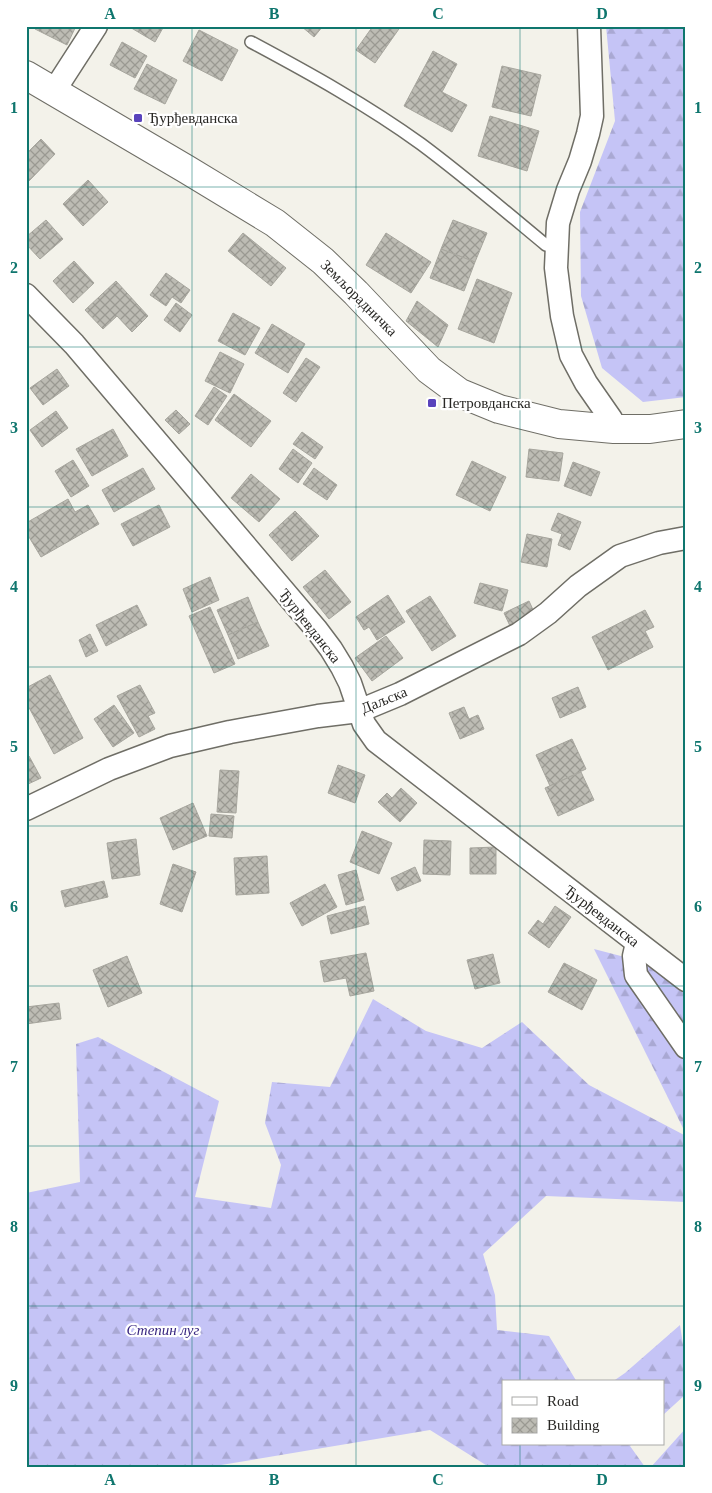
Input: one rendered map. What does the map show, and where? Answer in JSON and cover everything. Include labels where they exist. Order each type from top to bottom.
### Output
[{"type":"street","points":[[54,92],[96,26]]},
{"type":"street","points":[[589,26],[592,116],[580,161],[562,207],[558,223],[556,268],[559,299],[571,355],[586,383],[611,419],[614,429]]},
{"type":"street","name":"Земљорадничка","points":[[26,75],[275,223],[323,261],[356,292],[428,370],[460,393],[479,402],[518,415],[559,424],[650,430],[686,424]]},
{"type":"street","name":"Ђурђевданска","points":[[26,295],[74,344],[331,648],[350,683],[364,724],[376,741],[686,980]]},
{"type":"street","name":"Даљска","points":[[26,809],[109,769],[170,746],[230,732],[318,716],[359,711],[400,694],[518,634],[548,613],[578,586],[620,556],[659,543],[686,538]]},
{"type":"street","points":[[638,943],[634,956],[636,975],[686,1047]]},
{"type":"lane","points":[[251,42],[320,79],[388,121],[422,145],[546,245],[556,248]]},
{"type":"green space","points":[[606,26],[686,26],[686,397],[643,402],[602,368],[581,296],[580,212],[615,121]]},
{"type":"green space","points":[[594,949],[686,973],[686,1134]]},
{"type":"green space","name":"Степин луг","points":[[373,999],[426,1031],[482,1048],[522,1022],[589,1085],[686,1136],[686,1202],[546,1196],[483,1254],[495,1295],[497,1330],[549,1336],[576,1380],[502,1380],[502,1446],[630,1446],[645,1467],[489,1467],[430,1430],[209,1467],[26,1467],[26,1193],[80,1182],[76,1044],[98,1037],[219,1101],[195,1197],[271,1208],[281,1165],[265,1123],[272,1082],[330,1087]]},
{"type":"green space","points":[[680,1325],[686,1364],[686,1394],[664,1414],[664,1380],[615,1380]]},
{"type":"green space","points":[[686,1428],[686,1467],[651,1467]]},
{"type":"building","points":[[36,26],[76,26],[67,45],[35,29]]},
{"type":"building","points":[[128,26],[164,26],[155,42]]},
{"type":"building","points":[[301,26],[323,26],[314,37]]},
{"type":"building","points":[[373,26],[401,26],[375,63],[356,50]]},
{"type":"building","points":[[199,30],[238,50],[222,81],[183,61]]},
{"type":"building","points":[[122,42],[147,56],[135,78],[110,65]]},
{"type":"building","points":[[433,51],[457,64],[442,92],[467,105],[452,132],[404,106]]},
{"type":"building","points":[[147,64],[177,80],[165,104],[134,89]]},
{"type":"building","points":[[502,66],[541,75],[531,116],[492,107]]},
{"type":"building","points":[[490,116],[539,131],[527,171],[478,156]]},
{"type":"building","points":[[41,139],[55,154],[29,181],[26,178],[26,154]]},
{"type":"building","points":[[88,180],[108,202],[83,226],[63,204]]},
{"type":"building","points":[[46,220],[63,239],[40,259],[26,244],[26,237]]},
{"type":"building","points":[[453,220],[487,233],[475,262],[441,249]]},
{"type":"building","points":[[243,233],[286,268],[271,286],[228,251]]},
{"type":"building","points":[[386,233],[431,262],[411,293],[366,265]]},
{"type":"building","points":[[441,249],[475,262],[464,291],[430,278]]},
{"type":"building","points":[[74,261],[94,283],[73,303],[53,281]]},
{"type":"building","points":[[166,273],[190,290],[181,303],[172,297],[166,306],[150,295]]},
{"type":"building","points":[[477,279],[512,293],[494,343],[458,329]]},
{"type":"building","points":[[116,281],[148,316],[132,332],[117,316],[103,329],[85,310]]},
{"type":"building","points":[[417,301],[448,325],[438,347],[406,321]]},
{"type":"building","points":[[176,303],[192,315],[180,332],[164,320]]},
{"type":"building","points":[[233,313],[260,328],[245,355],[218,341]]},
{"type":"building","points":[[272,324],[305,344],[288,373],[255,353]]},
{"type":"building","points":[[220,352],[244,364],[230,393],[205,381]]},
{"type":"building","points":[[306,358],[320,367],[296,402],[283,393]]},
{"type":"building","points":[[57,369],[69,386],[43,405],[30,388]]},
{"type":"building","points":[[214,387],[227,396],[208,425],[195,416]]},
{"type":"building","points":[[234,394],[271,421],[251,447],[215,420]]},
{"type":"building","points":[[176,410],[190,424],[179,434],[165,420]]},
{"type":"building","points":[[56,411],[68,428],[42,447],[30,430]]},
{"type":"building","points":[[113,429],[128,456],[92,476],[76,449]]},
{"type":"building","points":[[302,432],[323,447],[315,459],[293,444]]},
{"type":"building","points":[[293,449],[312,463],[298,483],[279,469]]},
{"type":"building","points":[[529,449],[563,453],[559,481],[526,477]]},
{"type":"building","points":[[73,460],[89,486],[71,497],[55,471]]},
{"type":"building","points":[[472,461],[506,477],[490,511],[456,495]]},
{"type":"building","points":[[573,462],[600,472],[591,496],[564,486]]},
{"type":"building","points":[[143,468],[155,489],[114,512],[102,490]]},
{"type":"building","points":[[314,468],[337,485],[327,500],[303,484]]},
{"type":"building","points":[[251,474],[280,499],[259,522],[231,498]]},
{"type":"building","points":[[68,499],[75,512],[88,505],[99,524],[41,557],[26,532],[26,523]]},
{"type":"building","points":[[159,505],[170,527],[133,546],[121,524]]},
{"type":"building","points":[[295,511],[319,536],[292,561],[269,535]]},
{"type":"building","points":[[558,513],[581,522],[570,550],[558,545],[562,534],[551,530]]},
{"type":"building","points":[[527,534],[552,539],[547,567],[521,562]]},
{"type":"building","points":[[325,570],[351,602],[329,619],[303,587]]},
{"type":"building","points":[[210,577],[219,600],[192,612],[183,589]]},
{"type":"building","points":[[480,583],[508,590],[502,611],[474,603]]},
{"type":"building","points":[[388,595],[405,622],[377,640],[369,627],[364,630],[356,617]]},
{"type":"building","points":[[430,596],[456,636],[432,651],[406,611]]},
{"type":"building","points":[[248,597],[258,622],[228,635],[217,610]]},
{"type":"building","points":[[529,601],[535,614],[510,626],[504,613]]},
{"type":"building","points":[[137,605],[147,625],[106,646],[96,625]]},
{"type":"building","points":[[210,607],[235,664],[214,673],[189,616]]},
{"type":"building","points":[[645,610],[654,627],[645,631],[653,647],[608,670],[592,637]]},
{"type":"building","points":[[258,622],[269,646],[238,659],[228,635]]},
{"type":"building","points":[[90,634],[98,651],[86,657],[79,640]]},
{"type":"building","points":[[386,636],[403,658],[372,681],[355,658]]},
{"type":"building","points":[[50,675],[83,738],[54,754],[26,702],[26,688]]},
{"type":"building","points":[[140,685],[155,713],[148,716],[155,729],[139,737],[117,696]]},
{"type":"building","points":[[578,687],[586,707],[560,718],[552,698]]},
{"type":"building","points":[[114,705],[134,733],[113,747],[94,719]]},
{"type":"building","points":[[464,707],[469,719],[478,715],[484,729],[460,739],[449,713]]},
{"type":"building","points":[[572,739],[586,769],[550,786],[536,755]]},
{"type":"building","points":[[29,756],[41,778],[26,785],[26,757]]},
{"type":"building","points":[[338,765],[365,775],[355,803],[328,793]]},
{"type":"building","points":[[220,770],[239,771],[236,813],[217,812]]},
{"type":"building","points":[[581,772],[594,800],[558,816],[545,788]]},
{"type":"building","points":[[401,788],[417,803],[400,822],[378,802],[387,793],[392,798]]},
{"type":"building","points":[[193,803],[207,836],[173,850],[160,818]]},
{"type":"building","points":[[211,814],[234,816],[232,838],[209,836]]},
{"type":"building","points":[[362,831],[392,843],[379,874],[350,862]]},
{"type":"building","points":[[136,839],[140,875],[112,879],[107,843]]},
{"type":"building","points":[[424,840],[451,841],[450,875],[423,874]]},
{"type":"building","points":[[496,847],[496,874],[470,874],[470,848]]},
{"type":"building","points":[[267,856],[269,893],[236,895],[234,858]]},
{"type":"building","points":[[173,864],[196,872],[182,912],[160,904]]},
{"type":"building","points":[[415,867],[421,881],[397,891],[391,878]]},
{"type":"building","points":[[356,870],[364,900],[346,905],[338,875]]},
{"type":"building","points":[[104,881],[108,897],[65,907],[61,891]]},
{"type":"building","points":[[325,884],[337,907],[302,926],[290,903]]},
{"type":"building","points":[[365,906],[369,924],[331,934],[327,916]]},
{"type":"building","points":[[555,906],[571,917],[549,948],[528,933],[538,920],[543,924]]},
{"type":"building","points":[[366,953],[374,991],[350,996],[346,978],[324,982],[320,961]]},
{"type":"building","points":[[493,954],[500,983],[475,989],[467,960]]},
{"type":"building","points":[[127,956],[142,993],[108,1007],[93,970]]},
{"type":"building","points":[[564,963],[597,980],[582,1010],[548,992]]},
{"type":"building","points":[[59,1003],[61,1019],[26,1024],[26,1007]]},
{"type":"place","name":"Ђурђевданска","points":[[138,118]]},
{"type":"place","name":"Петровданска","points":[[432,403]]}]
